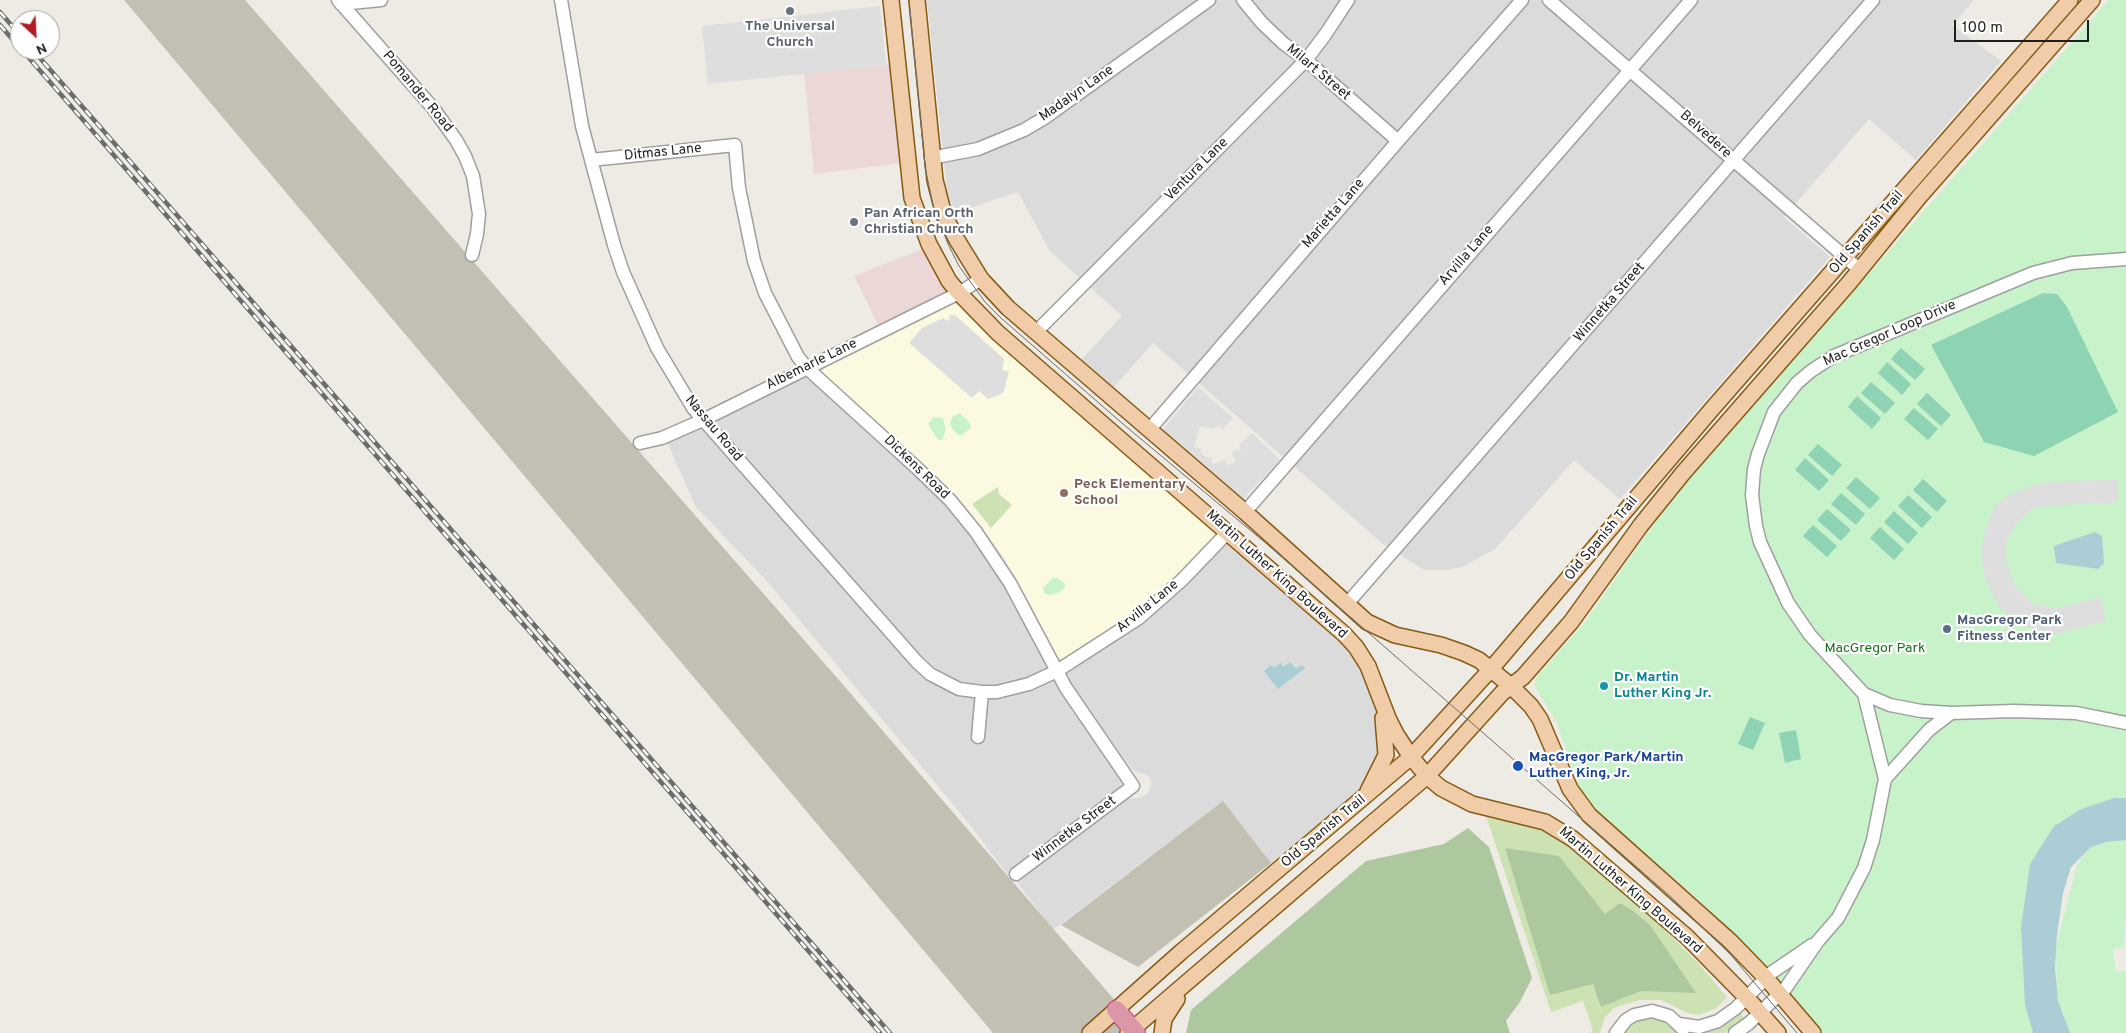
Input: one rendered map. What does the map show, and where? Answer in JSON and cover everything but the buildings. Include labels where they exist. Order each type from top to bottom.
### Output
[{"type":"highway","points":[[1116,1010],[1132,1032]]},
{"type":"main road","name":"Martin Luther King Boulevard","points":[[891,0],[912,198],[929,244],[959,293],[998,333],[1344,634],[1356,647],[1372,674],[1388,718],[1411,757],[1426,776],[1441,788],[1472,804],[1525,816],[1560,829],[1687,937],[1778,1033]]},
{"type":"main road","name":"Martin Luther King Boulevard","points":[[917,0],[932,158],[944,216],[981,279],[1008,308],[1245,512],[1367,622],[1395,635],[1453,648],[1479,660],[1511,686],[1531,706],[1540,719],[1570,789],[1589,815],[1730,941],[1766,978],[1812,1033]]},
{"type":"main road","name":"Old Spanish Trail","points":[[1090,1033],[1267,878],[1364,799],[1411,757],[1491,670],[1712,409],[2070,0]]},
{"type":"main road","name":"Old Spanish Trail","points":[[1132,1032],[1426,776],[1511,686],[1523,677],[1571,622],[1641,525],[1683,473],[1860,270],[1919,197],[2092,0]]},
{"type":"main road","points":[[1364,799],[1386,755],[1384,722],[1371,681],[1372,674]]},
{"type":"main road","points":[[1162,1033],[1164,1019],[1170,1006],[1198,980],[1210,964]]},
{"type":"street","points":[[339,2],[381,0]]},
{"type":"street","name":"Nassau Road","points":[[561,0],[582,126],[623,272],[646,326],[678,387],[703,420],[917,662],[930,674],[960,689],[982,692],[1009,690],[1029,684],[1057,671]]},
{"type":"street","name":"Madalyn Lane","points":[[932,158],[978,149],[1024,130],[1046,117],[1209,0]]},
{"type":"street","name":"Milart Street","points":[[1243,0],[1262,23],[1283,43],[1306,60],[1398,141]]},
{"type":"street","name":"Ventura Lane","points":[[1036,332],[1306,60],[1348,0]]},
{"type":"street","name":"Marietta Lane","points":[[1149,430],[1522,0]]},
{"type":"street","name":"Belvedere","points":[[1549,0],[1860,270]]},
{"type":"street","name":"Arvilla Lane","points":[[1245,512],[1691,0]]},
{"type":"street","name":"Winnetka Street","points":[[1346,605],[1873,0]]},
{"type":"street","name":"Pomander Road","points":[[339,2],[433,108],[465,156],[473,176],[479,214],[472,255]]},
{"type":"street","name":"Ditmas Lane","points":[[592,160],[735,145]]},
{"type":"street","name":"Dickens Road","points":[[735,145],[739,188],[754,261],[783,331],[798,357],[807,368],[950,500],[976,532],[1010,583],[1066,688],[1133,786]]},
{"type":"street","name":"Mac Gregor Loop Drive","points":[[2126,259],[2072,263],[2033,273],[1834,356],[1797,383],[1774,412],[1758,454],[1753,475],[1752,507],[1760,542],[1797,618],[1832,660],[1864,694],[1904,708],[1951,713],[2014,711],[2076,713],[2126,723]]},
{"type":"street","name":"Albemarle Lane","points":[[640,443],[662,438],[703,420],[959,293],[981,279]]},
{"type":"street","name":"Arvilla Lane","points":[[1057,671],[1139,618],[1182,580],[1228,532]]},
{"type":"street","points":[[978,737],[982,692]]},
{"type":"street","points":[[1735,1033],[1780,994],[1818,941],[1838,918],[1864,868],[1875,832],[1885,779],[1864,694]]},
{"type":"street","points":[[1885,779],[1929,730],[1951,713]]},
{"type":"street","name":"Winnetka Street","points":[[1016,874],[1133,786]]},
{"type":"street","points":[[1616,1033],[1626,1020],[1642,1012],[1661,1012],[1682,1028],[1699,1028],[1712,1024],[1730,1013],[1771,973],[1818,941]]},
{"type":"shaded area","points":[[124,0],[245,0],[845,687],[1143,1033],[993,1033]]},
{"type":"shaded area","points":[[927,0],[1974,0],[1952,25],[2001,61],[1916,160],[1869,119],[1784,217],[1830,257],[1620,499],[1574,460],[1496,548],[1464,566],[1449,570],[1424,570],[1383,544],[1153,343],[1113,388],[1081,360],[1122,316],[1050,251],[1018,192],[955,213],[947,190]]},
{"type":"shaded area","points":[[880,6],[886,65],[708,84],[702,26]]},
{"type":"shaded area","points":[[892,64],[902,163],[814,174],[804,73]]},
{"type":"shaded area","points":[[925,248],[946,285],[945,292],[941,296],[879,327],[854,276]]},
{"type":"shaded area","name":"Peck Elementary School","points":[[956,303],[961,305],[1217,534],[1215,539],[1168,586],[1127,620],[1064,660],[1057,657],[1030,603],[1003,556],[966,507],[917,457],[825,377],[823,371],[826,365]]},
{"type":"shaded area","points":[[950,315],[955,315],[1004,359],[1002,370],[1009,372],[1003,393],[988,399],[979,391],[972,398],[909,343],[922,328],[943,318],[948,321]]},
{"type":"shaded area","points":[[806,376],[934,489],[973,533],[1002,576],[1049,666],[1044,671],[1014,683],[989,685],[961,682],[933,666],[909,645],[720,431],[717,424],[723,415]]},
{"type":"shaded area","points":[[1198,387],[1233,418],[1223,429],[1219,426],[1213,429],[1200,426],[1194,447],[1201,449],[1201,453],[1207,458],[1211,457],[1213,464],[1225,460],[1227,465],[1236,462],[1232,452],[1241,449],[1239,445],[1252,433],[1280,460],[1243,499],[1162,430]]},
{"type":"shaded area","points":[[702,426],[825,564],[954,691],[1054,679],[1123,780],[1117,793],[1008,875],[971,826],[766,580],[696,507],[667,442]]},
{"type":"shaded area","points":[[2118,479],[2118,502],[2047,506],[2031,509],[2015,524],[2007,540],[2005,551],[2006,560],[2015,586],[2030,601],[2038,605],[2057,608],[2101,597],[2106,621],[2056,634],[2022,626],[1999,607],[1986,580],[1981,552],[1984,533],[1995,506],[2010,494],[2040,483]]},
{"type":"shaded area","points":[[1228,543],[1344,641],[1355,655],[1375,701],[1379,717],[1378,760],[1363,788],[1271,863],[1223,801],[1053,930],[1017,882],[1127,799],[1140,798],[1148,793],[1151,786],[1151,780],[1147,775],[1134,771],[1125,760],[1071,685],[1067,678],[1067,672],[1133,629],[1185,585]]},
{"type":"shaded area","points":[[1223,801],[1271,863],[1138,967],[1061,925]]},
{"type":"green space","name":"MacGregor Park","points":[[2109,0],[2126,0],[2126,798],[2114,798],[2081,809],[2054,826],[2030,864],[2025,1005],[2033,1033],[1823,1033],[1793,995],[1737,936],[1689,891],[1598,813],[1580,790],[1557,723],[1534,685],[1538,675],[1582,626],[1655,522],[1694,473]]},
{"type":"green space","points":[[2043,293],[2057,294],[2067,307],[2118,412],[2034,456],[1984,442],[1931,345]]},
{"type":"green space","points":[[1901,348],[1925,369],[1915,380],[1891,359]]},
{"type":"green space","points":[[1887,362],[1911,384],[1902,395],[1878,373]]},
{"type":"green space","points":[[1871,382],[1895,403],[1885,414],[1861,393]]},
{"type":"green space","points":[[1927,393],[1951,415],[1941,426],[1917,404]]},
{"type":"green space","points":[[1857,396],[1881,418],[1872,429],[1848,407]]},
{"type":"green space","points":[[1914,408],[1938,429],[1928,440],[1904,419]]},
{"type":"green space","points":[[960,413],[969,422],[971,428],[960,436],[952,429],[950,423],[952,417]]},
{"type":"green space","points":[[934,417],[943,418],[946,430],[942,440],[938,440],[928,424]]},
{"type":"green space","points":[[1818,444],[1842,465],[1832,476],[1808,455]]},
{"type":"green space","points":[[1805,458],[1829,480],[1819,491],[1795,470]]},
{"type":"green space","points":[[1856,477],[1880,498],[1870,509],[1846,488]]},
{"type":"green space","points":[[1923,479],[1947,501],[1937,512],[1913,490]]},
{"type":"green space","points":[[998,487],[999,494],[1012,505],[991,528],[972,504]]},
{"type":"green space","points":[[1841,493],[1865,514],[1856,525],[1831,504]]},
{"type":"green space","points":[[1908,495],[1932,517],[1922,528],[1898,506]]},
{"type":"green space","points":[[1827,509],[1851,530],[1841,541],[1817,520]]},
{"type":"green space","points":[[1894,511],[1918,533],[1908,544],[1884,522]]},
{"type":"green space","points":[[1813,525],[1837,546],[1827,557],[1803,536]]},
{"type":"green space","points":[[1880,527],[1904,549],[1894,560],[1870,538]]},
{"type":"green space","points":[[1053,578],[1058,578],[1065,584],[1065,587],[1058,593],[1049,595],[1044,593],[1043,588]]},
{"type":"green space","points":[[1750,717],[1765,723],[1753,750],[1738,744]]},
{"type":"green space","points":[[1796,730],[1801,759],[1785,763],[1779,733]]},
{"type":"green space","points":[[1486,816],[1536,826],[1560,836],[1650,915],[1698,963],[1727,997],[1715,1009],[1698,1015],[1688,1013],[1661,1000],[1639,1000],[1614,1008],[1605,1017],[1600,1033],[1590,1033],[1593,1030],[1583,1001],[1551,1012]]},
{"type":"green space","points":[[1468,828],[1489,847],[1532,978],[1520,1002],[1506,1021],[1510,1033],[1186,1033],[1191,1010],[1366,861],[1444,844]]},
{"type":"green space","points":[[2114,837],[2126,837],[2124,947],[2113,949],[2116,972],[2126,971],[2126,1033],[2069,1033],[2063,1012],[2057,1002],[2056,947],[2077,865],[2090,847]]},
{"type":"green space","points":[[1505,848],[1559,856],[1605,914],[1620,903],[1632,910],[1650,925],[1696,993],[1641,991],[1601,1007],[1593,984],[1550,995]]},
{"type":"green space","points":[[1739,1012],[1746,1019],[1724,1033],[1691,1033],[1716,1028]]},
{"type":"green space","points":[[1641,1017],[1664,1018],[1680,1033],[1620,1033]]},
{"type":"water","points":[[2095,532],[2102,536],[2104,563],[2098,569],[2056,563],[2054,546]]},
{"type":"water","points":[[1290,662],[1296,669],[1302,665],[1305,668],[1278,689],[1264,671],[1271,665],[1274,668],[1281,663],[1283,667]]},
{"type":"water","points":[[2114,798],[2126,798],[2126,840],[2106,842],[2091,847],[2071,867],[2063,893],[2057,935],[2055,968],[2058,1001],[2070,1033],[2033,1033],[2025,1005],[2021,927],[2030,864],[2054,826],[2081,809]]},
{"type":"tram line","points":[[909,0],[925,167],[933,205],[959,266],[985,302],[1123,424],[1268,545],[1671,897],[1731,955],[1797,1033]]},
{"type":"railway","points":[[0,12],[10,24]]},
{"type":"railway","points":[[0,25],[10,36]]},
{"type":"railway","points":[[31,60],[880,1033]]},
{"type":"railway","points":[[42,60],[890,1033]]},
{"type":"place","name":"The Universal Church","points":[[790,11]]},
{"type":"place","name":"Pan African Orth Christian Church","points":[[854,222]]},
{"type":"place","name":"Peck Elementary School","points":[[1064,493]]},
{"type":"place","name":"MacGregor Park Fitness Center","points":[[1947,629]]},
{"type":"place","name":"Dr. Martin Luther King Jr.","points":[[1604,686]]},
{"type":"place","name":"MacGregor Park/Martin Luther King, Jr.","points":[[1518,766]]}]
